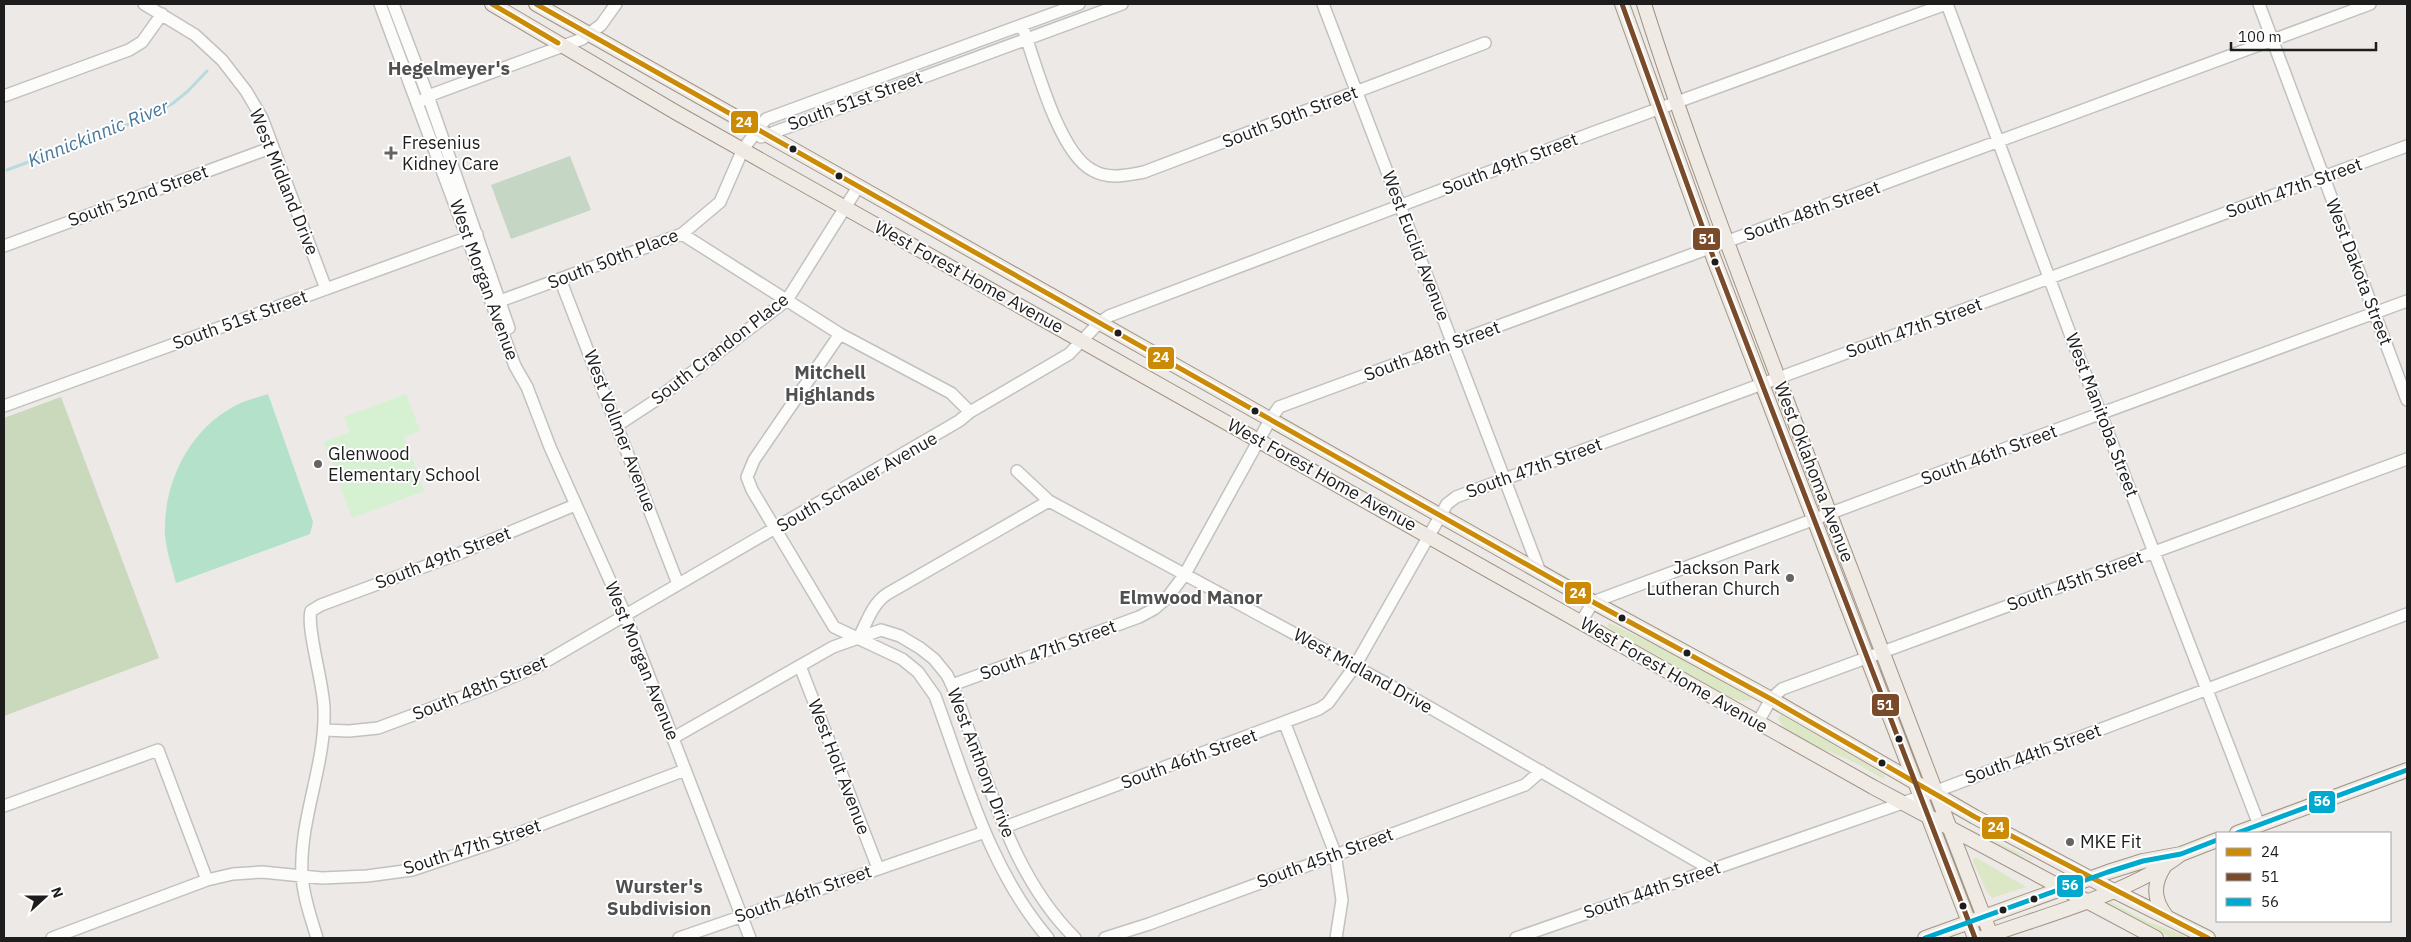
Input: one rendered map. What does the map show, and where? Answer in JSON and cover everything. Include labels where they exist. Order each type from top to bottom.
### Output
[{"type":"main road","name":"West Forest Home Avenue","points":[[492,4],[742,149],[1083,341],[1264,430],[1434,526],[1581,622],[1758,722],[1949,829],[2156,938]]},
{"type":"main road","name":"West Forest Home Avenue","points":[[536,4],[1099,323],[1264,430],[1434,526],[1540,572],[1771,699],[1915,783],[1928,794],[2204,937]]},
{"type":"main road","name":"West Oklahoma Avenue","points":[[1622,4],[1710,249],[1812,520],[1915,783]]},
{"type":"main road","name":"West Oklahoma Avenue","points":[[1644,4],[1675,104],[1882,651],[1928,794],[1949,829],[1984,917],[1988,937]]},
{"type":"main road","points":[[1880,762],[1893,757],[1900,745]]},
{"type":"main road","points":[[2240,832],[2407,770]]},
{"type":"main road","name":"West Oklahoma Avenue","points":[[1928,794],[1928,817],[1975,938]]},
{"type":"main road","points":[[1924,938],[2143,860],[2181,854],[2216,840]]},
{"type":"main road","points":[[1988,937],[2112,890],[2164,867],[2181,854]]},
{"type":"main road","points":[[2164,867],[2159,875],[2155,891],[2160,908],[2166,916]]},
{"type":"street","name":"West Midland Drive","points":[[144,4],[196,35],[222,60],[246,91],[262,118],[326,289]]},
{"type":"street","name":"West Morgan Avenue","points":[[380,4],[418,104],[500,301],[521,363],[526,387]]},
{"type":"street","name":"West Morgan Avenue","points":[[393,4],[428,96],[515,366],[526,387],[575,505],[625,614],[750,938]]},
{"type":"street","points":[[418,104],[428,96],[564,46],[590,34],[606,19],[616,4]]},
{"type":"street","name":"South 51st Street","points":[[742,149],[760,132],[766,119],[777,114],[1079,4]]},
{"type":"street","name":"South 51st Street","points":[[760,132],[1122,4]]},
{"type":"street","name":"West Euclid Avenue","points":[[1323,4],[1540,572]]},
{"type":"street","name":"South 49th Street","points":[[1083,341],[1099,323],[1109,316],[1401,205],[1946,4]]},
{"type":"street","name":"West Manitoba Street","points":[[1946,4],[2259,825]]},
{"type":"street","name":"West Dakota Street","points":[[2259,4],[2407,400]]},
{"type":"street","name":"South 48th Street","points":[[1185,574],[1264,430],[1279,407],[2370,4]]},
{"type":"street","points":[[4,96],[130,50],[142,42],[162,14]]},
{"type":"street","points":[[1022,25],[1026,38]]},
{"type":"street","name":"South 50th Street","points":[[1026,38],[1060,130],[1072,152],[1092,170],[1115,177],[1144,172],[1485,44]]},
{"type":"street","name":"South 47th Street","points":[[1355,666],[1446,504],[1456,497],[2407,146]]},
{"type":"street","name":"South 52nd Street","points":[[4,246],[273,147]]},
{"type":"street","name":"South 50th Place","points":[[500,301],[682,234],[720,202],[742,149]]},
{"type":"street","name":"South Crandon Place","points":[[618,425],[653,402],[787,300],[858,187]]},
{"type":"street","points":[[682,234],[840,334],[951,392],[970,412]]},
{"type":"street","name":"South 51st Street","points":[[4,406],[472,236]]},
{"type":"street","name":"West Vollmer Avenue","points":[[560,278],[678,584]]},
{"type":"street","name":"South 46th Street","points":[[1593,602],[2407,301]]},
{"type":"street","name":"West Anthony Drive","points":[[840,334],[754,460],[747,477],[752,490],[775,530],[834,627],[902,659],[927,683],[935,696],[998,863],[1016,894],[1048,938]]},
{"type":"street","name":"South Schauer Avenue","points":[[625,614],[775,530],[959,422],[970,412],[1069,354],[1083,341]]},
{"type":"street","name":"South 45th Street","points":[[1758,722],[1771,699],[1782,689],[2407,459]]},
{"type":"street","name":"West Midland Drive","points":[[1017,471],[1049,501],[1355,666],[1712,870]]},
{"type":"street","points":[[673,738],[832,647],[858,639],[877,600],[1049,501]]},
{"type":"street","name":"South 49th Street","points":[[324,730],[324,699],[310,624],[311,611],[321,604],[458,554],[575,505]]},
{"type":"street","name":"South 47th Street","points":[[952,685],[1146,614],[1167,598],[1185,574]]},
{"type":"street","points":[[1581,622],[1593,602]]},
{"type":"street","name":"South 48th Street","points":[[324,730],[349,731],[378,728],[477,692],[538,666],[625,614]]},
{"type":"street","name":"South 44th Street","points":[[1516,938],[1928,794],[2407,614]]},
{"type":"street","name":"West Anthony Drive","points":[[858,639],[881,630],[900,636],[934,659],[952,685],[1005,827],[1032,884],[1058,920],[1075,938]]},
{"type":"street","name":"West Holt Avenue","points":[[800,666],[878,868]]},
{"type":"street","name":"South 46th Street","points":[[1005,827],[1308,715],[1328,703],[1355,666]]},
{"type":"street","points":[[1285,724],[1336,854],[1342,900],[1336,938]]},
{"type":"street","points":[[318,938],[302,875],[305,836],[324,730]]},
{"type":"street","points":[[4,806],[158,750],[207,880]]},
{"type":"street","name":"South 47th Street","points":[[52,938],[207,880],[233,874],[262,872],[322,878],[367,876],[412,870],[498,841],[685,770]]},
{"type":"street","name":"South 45th Street","points":[[1104,938],[1150,924],[1524,785],[1541,771]]},
{"type":"street","name":"South 46th Street","points":[[679,938],[985,832]]},
{"type":"green space","points":[[570,156],[591,210],[511,239],[491,185]]},
{"type":"green space","points":[[268,394],[313,522],[310,534],[176,583],[165,534],[169,494],[175,474],[195,439],[209,424],[243,402]]},
{"type":"green space","points":[[406,394],[420,431],[404,437],[424,491],[352,518],[324,442],[350,432],[344,417]]},
{"type":"green space","points":[[61,397],[159,658],[4,716],[4,418]]},
{"type":"green space","points":[[1609,623],[1673,653],[1752,698],[1751,700],[1743,701],[1731,698],[1612,630],[1607,626]]},
{"type":"green space","points":[[1781,714],[1885,775],[1884,779],[1856,763],[1793,734],[1778,719]]},
{"type":"green space","points":[[1970,829],[2032,860],[2000,848],[1969,832]]},
{"type":"green space","points":[[1974,858],[2026,887],[1992,898],[1987,892],[1973,861]]},
{"type":"green space","points":[[2111,902],[2146,921],[2183,935],[2185,938],[2171,938],[2107,904]]},
{"type":"waterway","name":"Kinnickinnic River","points":[[7,170],[140,120],[172,104],[188,91],[207,71]]},
{"type":"transit line","name":"24","points":[[492,4],[558,43]]},
{"type":"transit line","name":"24","points":[[536,4],[1593,602],[1771,699],[1975,817],[2208,938]]},
{"type":"transit line","name":"51","points":[[1622,4],[1714,259],[1975,938]]},
{"type":"transit line","name":"56","points":[[2240,832],[2407,770]]},
{"type":"transit line","name":"56","points":[[1925,938],[2108,872],[2143,861],[2181,854],[2216,840]]},
{"type":"place","name":"Fresenius Kidney Care","points":[[391,153]]},
{"type":"place","name":"Glenwood Elementary School","points":[[318,464]]},
{"type":"place","name":"Jackson Park Lutheran Church","points":[[1790,578]]},
{"type":"place","name":"MKE Fit","points":[[2070,842]]},
{"type":"district","name":"Hegelmeyer's","points":[[449,68]]},
{"type":"district","name":"Mitchell Highlands","points":[[830,383]]},
{"type":"district","name":"Elmwood Manor","points":[[1191,597]]},
{"type":"district","name":"Wurster's Subdivision","points":[[659,897]]}]
